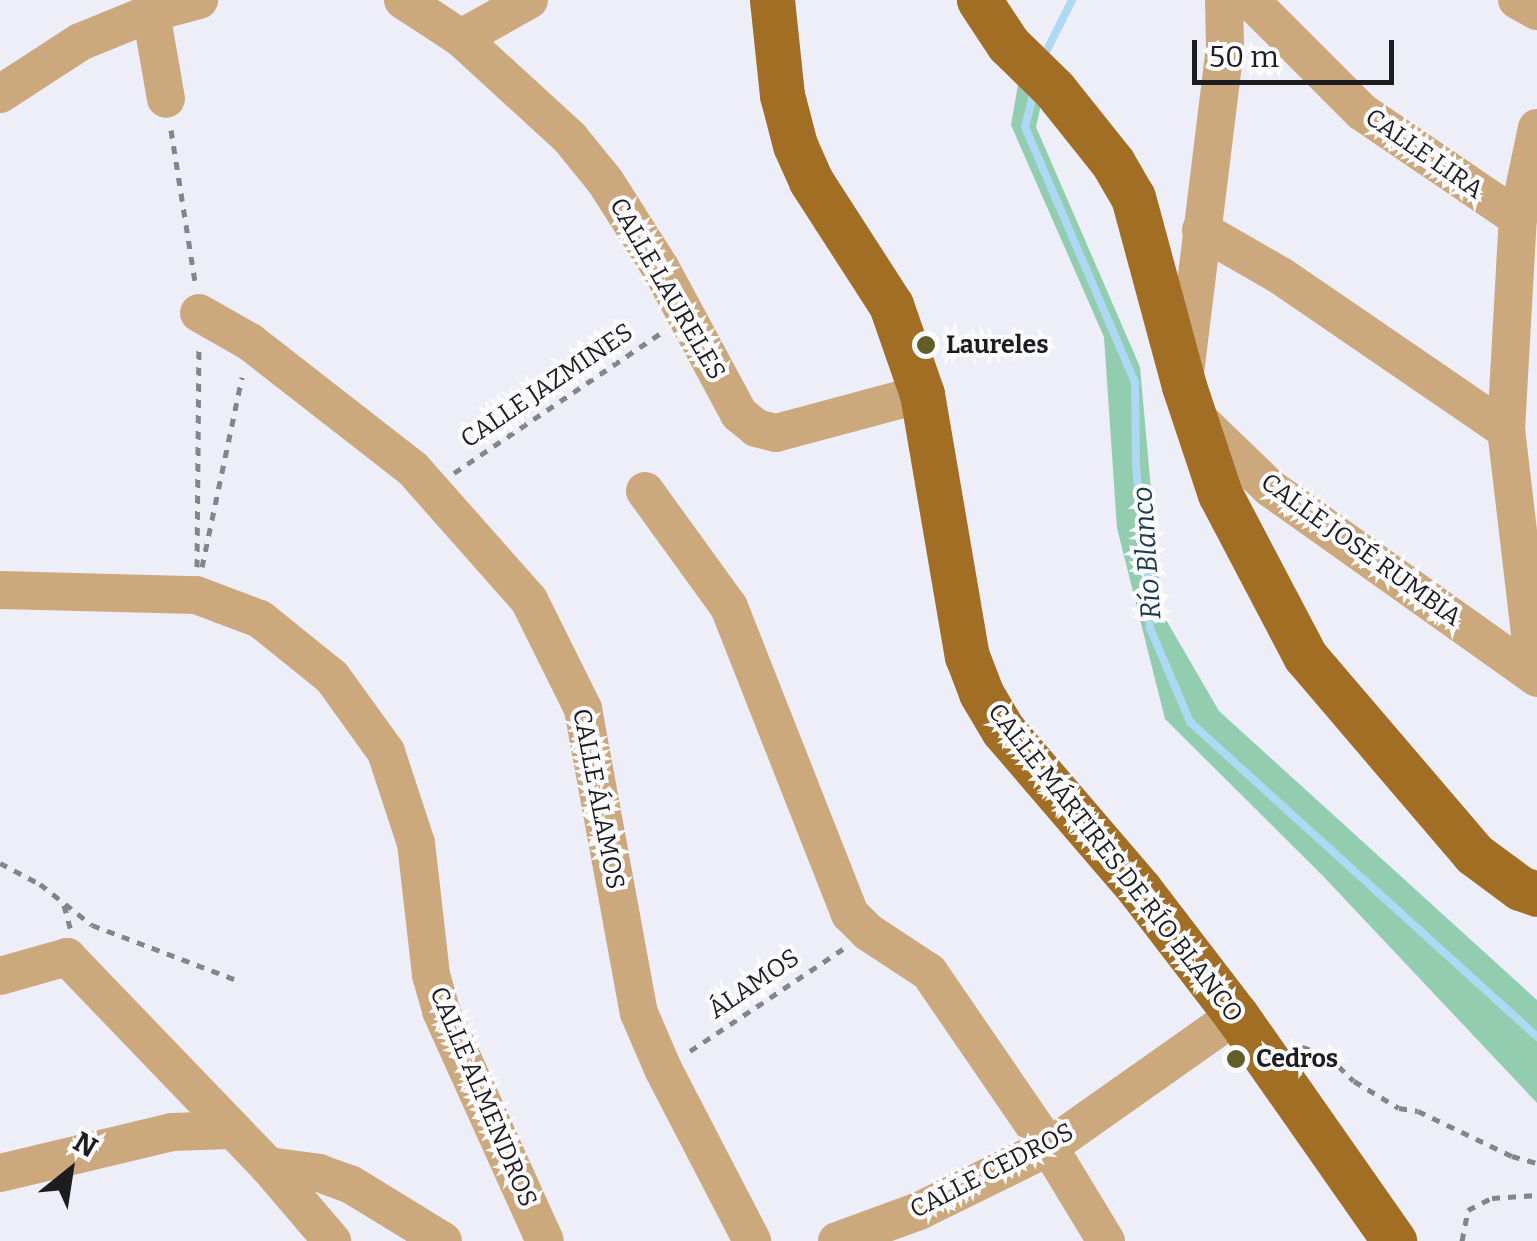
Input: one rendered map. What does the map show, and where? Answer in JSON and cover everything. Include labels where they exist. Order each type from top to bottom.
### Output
[{"type":"main road","name":"CALLE MÁRTIRES DE RÍO BLANCO","points":[[772,0],[782,96],[794,146],[811,181],[891,305],[922,394],[967,656],[982,693],[1004,730],[1140,890],[1236,1015],[1394,1241]]},
{"type":"main road","points":[[979,0],[1008,44],[1054,89],[1113,162],[1133,198],[1188,400],[1220,494],[1305,656],[1474,854],[1520,888],[1537,894]]},
{"type":"street","points":[[0,94],[80,42],[151,13],[199,0]]},
{"type":"street","name":"CALLE LAURELES","points":[[402,0],[462,38],[570,138],[605,182],[661,269],[738,414],[756,428],[776,433],[922,394]]},
{"type":"street","points":[[462,38],[530,0]]},
{"type":"street","points":[[1188,400],[1201,230],[1224,47],[1224,0]]},
{"type":"street","name":"CALLE LIRA","points":[[1250,0],[1362,112],[1518,218]]},
{"type":"street","points":[[1517,0],[1537,11]]},
{"type":"street","points":[[151,13],[166,100]]},
{"type":"street","points":[[1536,133],[1518,218],[1525,302],[1506,430],[1526,502],[1536,677]]},
{"type":"street","points":[[1201,230],[1281,276],[1506,430]]},
{"type":"street","name":"CALLE ÁLAMOS","points":[[200,313],[250,342],[432,488],[529,600],[583,708],[639,1013],[663,1070],[752,1241]]},
{"type":"street","name":"CALLE JOSÉ RUMBIA","points":[[1188,400],[1270,488],[1536,677]]},
{"type":"street","points":[[645,491],[729,607],[850,914],[868,932],[929,972],[1050,1147],[1106,1241]]},
{"type":"street","name":"CALLE ALMENDROS","points":[[0,590],[196,594],[260,618],[332,677],[386,752],[416,843],[430,975],[441,1011],[539,1240]]},
{"type":"street","points":[[0,976],[68,957],[268,1166],[332,1241]]},
{"type":"street","name":"CALLE CEDROS","points":[[837,1241],[919,1211],[1050,1147],[1236,1015]]},
{"type":"street","points":[[0,1173],[172,1132],[231,1130]]},
{"type":"street","points":[[268,1166],[319,1173],[350,1184],[442,1241]]},
{"type":"path","name":"CALLE JAZMINES","points":[[432,488],[684,318]]},
{"type":"path","points":[[196,594],[250,342]]},
{"type":"path","points":[[0,863],[40,884],[92,925],[237,980]]},
{"type":"path","name":"ÁLAMOS","points":[[663,1070],[868,932]]},
{"type":"path","points":[[1290,1044],[1326,1056],[1354,1081],[1400,1108],[1418,1110],[1512,1156],[1537,1163]]},
{"type":"path","points":[[1462,1241],[1468,1210],[1492,1198],[1537,1195]]},
{"type":"green space","points":[[1020,73],[1044,92],[1036,127],[1140,367],[1162,613],[1219,711],[1537,1000],[1537,1103],[1323,876],[1165,719],[1117,528],[1104,337],[1011,125]]},
{"type":"waterway","name":"Río Blanco","points":[[1043,58],[1072,0]]},
{"type":"waterway","name":"Río Blanco","points":[[1034,91],[1025,127],[1135,383],[1136,465],[1150,628],[1190,722],[1537,1037]]},
{"type":"place","name":"Laureles","points":[[926,345]]},
{"type":"place","name":"Cedros","points":[[1236,1059]]}]
